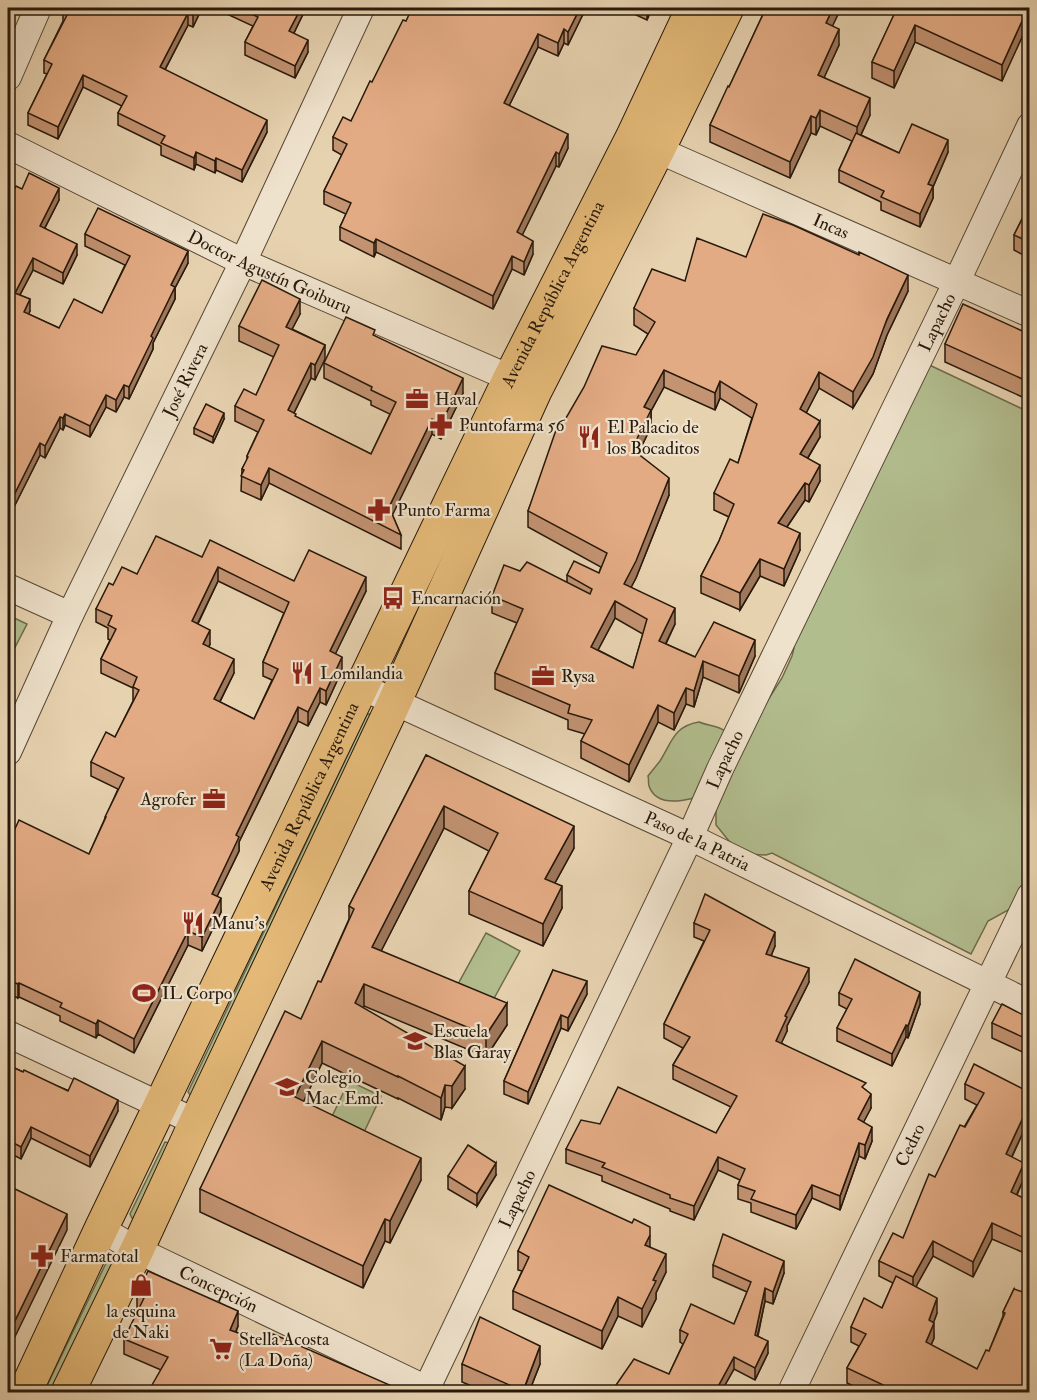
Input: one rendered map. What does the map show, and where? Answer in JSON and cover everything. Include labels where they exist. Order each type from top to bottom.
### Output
[{"type":"highway","name":"Avenida República Argentina","points":[[646,143],[693,8]]},
{"type":"highway","name":"Avenida República Argentina","points":[[26,1392],[101,1229],[362,687],[522,385],[646,143],[727,8]]},
{"type":"highway","name":"Avenida República Argentina","points":[[68,1392],[394,703],[522,385]]},
{"type":"street","points":[[8,77],[38,8]]},
{"type":"street","name":"José Rivera","points":[[8,752],[70,615],[243,262],[361,8]]},
{"type":"street","name":"Lapacho","points":[[428,1391],[720,769],[957,281],[1029,126]]},
{"type":"street","name":"Incas","points":[[646,143],[1029,314]]},
{"type":"street","name":"Doctor Agustín Goiburu","points":[[8,146],[243,262],[522,385]]},
{"type":"street","points":[[8,587],[70,615]]},
{"type":"street","name":"Paso de la Patria","points":[[362,687],[690,837],[1029,1004]]},
{"type":"street","name":"Cedro","points":[[790,1392],[1029,896]]},
{"type":"street","points":[[8,1035],[196,1122]]},
{"type":"street","name":"Concepción","points":[[101,1229],[137,1250],[428,1391]]},
{"type":"green space","points":[[923,362],[1029,412],[1030,887],[1012,908],[988,921],[971,954],[772,853],[746,854],[729,841],[716,825],[716,803],[752,725],[782,678],[792,656],[798,606]]},
{"type":"green space","points":[[8,615],[27,624],[8,661]]},
{"type":"green space","points":[[367,714],[371,714],[191,1096],[188,1092]]},
{"type":"green space","points":[[699,722],[725,731],[694,798],[682,801],[662,800],[652,792],[648,776],[679,731]]},
{"type":"green space","points":[[486,933],[520,951],[486,1013],[452,995]]},
{"type":"green space","points":[[349,1081],[381,1096],[358,1145],[326,1129]]},
{"type":"green space","points":[[165,1142],[169,1143],[132,1218],[130,1214]]},
{"type":"green space","points":[[111,1260],[113,1264],[51,1392],[44,1392],[107,1261]]},
{"type":"building","points":[[66,8],[197,8],[193,15],[188,13],[160,67],[267,120],[242,170],[196,152],[194,158],[161,143],[165,136],[118,113],[127,96],[83,75],[58,127],[28,113],[52,64],[44,60],[67,15],[63,13]]},
{"type":"building","points":[[239,8],[301,8],[289,31],[308,40],[295,66],[245,42],[258,17]]},
{"type":"building","points":[[412,8],[580,8],[568,32],[564,29],[558,43],[538,34],[504,103],[568,134],[559,154],[556,152],[517,232],[533,241],[524,262],[512,256],[493,296],[376,239],[374,243],[340,227],[351,203],[324,191],[347,144],[333,137],[343,117],[351,121],[370,81],[372,82],[403,20],[406,21]]},
{"type":"building","points":[[766,8],[833,8],[826,23],[839,29],[818,75],[870,98],[857,127],[820,110],[816,118],[811,116],[790,162],[710,125]]},
{"type":"building","points":[[897,8],[1028,8],[1002,65],[915,25],[894,71],[872,62]]},
{"type":"building","points":[[912,124],[948,140],[928,184],[933,186],[920,214],[881,197],[884,191],[839,170],[856,133],[899,153]]},
{"type":"building","points":[[29,173],[59,188],[40,226],[77,244],[63,273],[33,258],[15,293],[30,299],[24,312],[59,328],[74,299],[102,313],[130,256],[85,234],[98,208],[188,251],[171,285],[175,287],[151,336],[153,338],[129,387],[124,385],[116,400],[106,395],[90,426],[65,414],[63,418],[60,417],[45,446],[40,443],[14,495],[8,491],[8,203],[16,186],[22,189]]},
{"type":"building","points":[[1029,205],[1029,242],[1014,235]]},
{"type":"building","points":[[763,214],[859,255],[859,252],[908,275],[887,319],[873,357],[853,392],[819,372],[800,409],[820,421],[800,454],[820,465],[809,485],[805,483],[778,523],[800,533],[784,569],[760,559],[740,593],[701,576],[734,504],[714,493],[730,459],[738,463],[757,404],[720,381],[715,393],[664,370],[644,407],[651,410],[632,449],[669,478],[636,561],[624,584],[675,608],[659,641],[695,657],[714,622],[755,640],[739,676],[703,661],[694,691],[686,688],[674,713],[658,705],[629,765],[581,741],[592,720],[568,713],[570,705],[495,673],[523,609],[492,596],[504,565],[520,571],[527,562],[590,594],[592,589],[567,575],[574,561],[599,573],[607,553],[528,511],[556,430],[562,425],[584,387],[602,346],[636,355],[655,322],[634,308],[652,269],[685,281],[697,238],[746,257]],"holes":[[[615,601],[647,619],[633,668],[591,647]]]},
{"type":"building","points":[[262,280],[300,299],[286,327],[325,345],[315,365],[311,363],[288,410],[296,414],[295,416],[371,454],[396,402],[324,363],[346,317],[375,330],[373,335],[463,378],[441,424],[432,419],[389,507],[401,535],[269,468],[261,485],[241,476],[247,456],[264,420],[235,406],[244,389],[256,395],[279,345],[239,326]]},
{"type":"building","points":[[963,304],[1029,334],[1029,382],[945,344]]},
{"type":"building","points":[[206,404],[224,413],[213,437],[194,428]]},
{"type":"building","points":[[156,536],[202,557],[210,540],[294,581],[309,550],[366,577],[330,651],[342,657],[326,691],[320,688],[308,712],[298,707],[236,835],[239,837],[212,894],[221,898],[202,937],[188,931],[134,1039],[98,1020],[96,1024],[60,1007],[62,1003],[8,980],[8,844],[19,820],[89,854],[124,778],[91,762],[106,732],[115,737],[139,690],[133,687],[137,677],[101,659],[116,629],[108,625],[112,616],[96,609],[109,583],[113,585],[122,567],[137,574]],"holes":[[[218,567],[289,602],[263,662],[278,669],[254,719],[214,699],[234,659],[203,644],[210,630],[192,621]]]},
{"type":"building","points":[[426,755],[574,826],[545,879],[562,886],[543,924],[469,891],[498,833],[444,806],[372,947],[507,1003],[486,1035],[364,984],[355,1003],[465,1066],[452,1086],[445,1085],[441,1098],[322,1041],[295,1097],[421,1158],[390,1221],[385,1219],[363,1266],[200,1189],[285,1011],[301,1019],[318,981],[321,982],[354,909],[349,906]]},
{"type":"building","points":[[705,894],[775,932],[766,954],[809,968],[785,1016],[787,1017],[776,1041],[866,1083],[862,1087],[871,1094],[858,1119],[872,1127],[865,1145],[859,1143],[840,1196],[812,1185],[796,1215],[751,1199],[755,1191],[738,1185],[745,1169],[718,1157],[694,1206],[670,1198],[670,1195],[602,1167],[605,1163],[566,1149],[581,1120],[600,1124],[618,1087],[716,1133],[737,1096],[673,1065],[690,1037],[664,1024],[710,930],[694,923]]},
{"type":"building","points":[[855,959],[920,992],[908,1026],[906,1025],[892,1054],[837,1028],[852,999],[839,993]]},
{"type":"building","points":[[553,970],[587,981],[568,1018],[561,1015],[528,1092],[504,1081]]},
{"type":"building","points":[[1002,1004],[1029,1018],[1029,1040],[992,1023]]},
{"type":"building","points":[[974,1064],[1029,1092],[1029,1115],[1025,1113],[1006,1154],[1024,1163],[1011,1192],[1029,1201],[1029,1240],[992,1223],[973,1262],[933,1241],[913,1277],[879,1261],[893,1233],[903,1238],[929,1174],[935,1177],[960,1125],[965,1127],[984,1093],[965,1084]]},
{"type":"building","points":[[8,1065],[68,1091],[74,1078],[118,1100],[90,1156],[31,1127],[21,1147],[8,1140]]},
{"type":"building","points":[[468,1145],[496,1163],[477,1194],[448,1176]]},
{"type":"building","points":[[549,1185],[632,1223],[634,1219],[650,1227],[650,1235],[645,1245],[666,1254],[642,1309],[618,1297],[602,1331],[513,1291],[529,1257],[518,1251]]},
{"type":"building","points":[[13,1188],[67,1214],[8,1335],[8,1250],[10,1246],[8,1245],[8,1200]]},
{"type":"building","points":[[723,1234],[784,1261],[773,1292],[765,1288],[755,1335],[768,1341],[755,1368],[734,1357],[715,1392],[623,1392],[614,1388],[634,1359],[669,1374],[688,1334],[680,1330],[691,1304],[734,1324],[751,1282],[713,1265]]},
{"type":"building","points":[[148,1271],[238,1311],[230,1330],[269,1344],[273,1334],[392,1386],[389,1392],[148,1392],[168,1357],[124,1339],[144,1298],[137,1294]]},
{"type":"building","points":[[1029,1275],[1029,1392],[898,1392],[847,1368],[866,1334],[851,1327],[864,1298],[882,1308],[896,1276],[937,1298],[929,1320],[934,1323],[926,1342],[977,1369],[986,1350],[989,1351],[1014,1289],[1023,1292]]},
{"type":"building","points":[[480,1317],[540,1346],[523,1391],[462,1364]]},
{"type":"place","name":"Haval","points":[[417,399]]},
{"type":"place","name":"Puntofarma 56","points":[[441,425]]},
{"type":"place","name":"El Palacio de los Bocaditos","points":[[589,437]]},
{"type":"place","name":"Punto Farma","points":[[379,510]]},
{"type":"place","name":"Encarnación","points":[[393,598]]},
{"type":"place","name":"Lomilandia","points":[[302,673]]},
{"type":"place","name":"Rysa","points":[[543,676]]},
{"type":"place","name":"Agrofer","points":[[214,799]]},
{"type":"place","name":"Manu's","points":[[193,923]]},
{"type":"place","name":"IL Corpo","points":[[144,993]]},
{"type":"place","name":"Escuela Blas Garay","points":[[415,1041]]},
{"type":"place","name":"Colegio Mac. Emd.","points":[[287,1087]]},
{"type":"place","name":"Farmatotal","points":[[42,1256]]},
{"type":"place","name":"la esquina de Naki","points":[[141,1285]]},
{"type":"place","name":"Stella Acosta (La Doña)","points":[[221,1349]]}]
